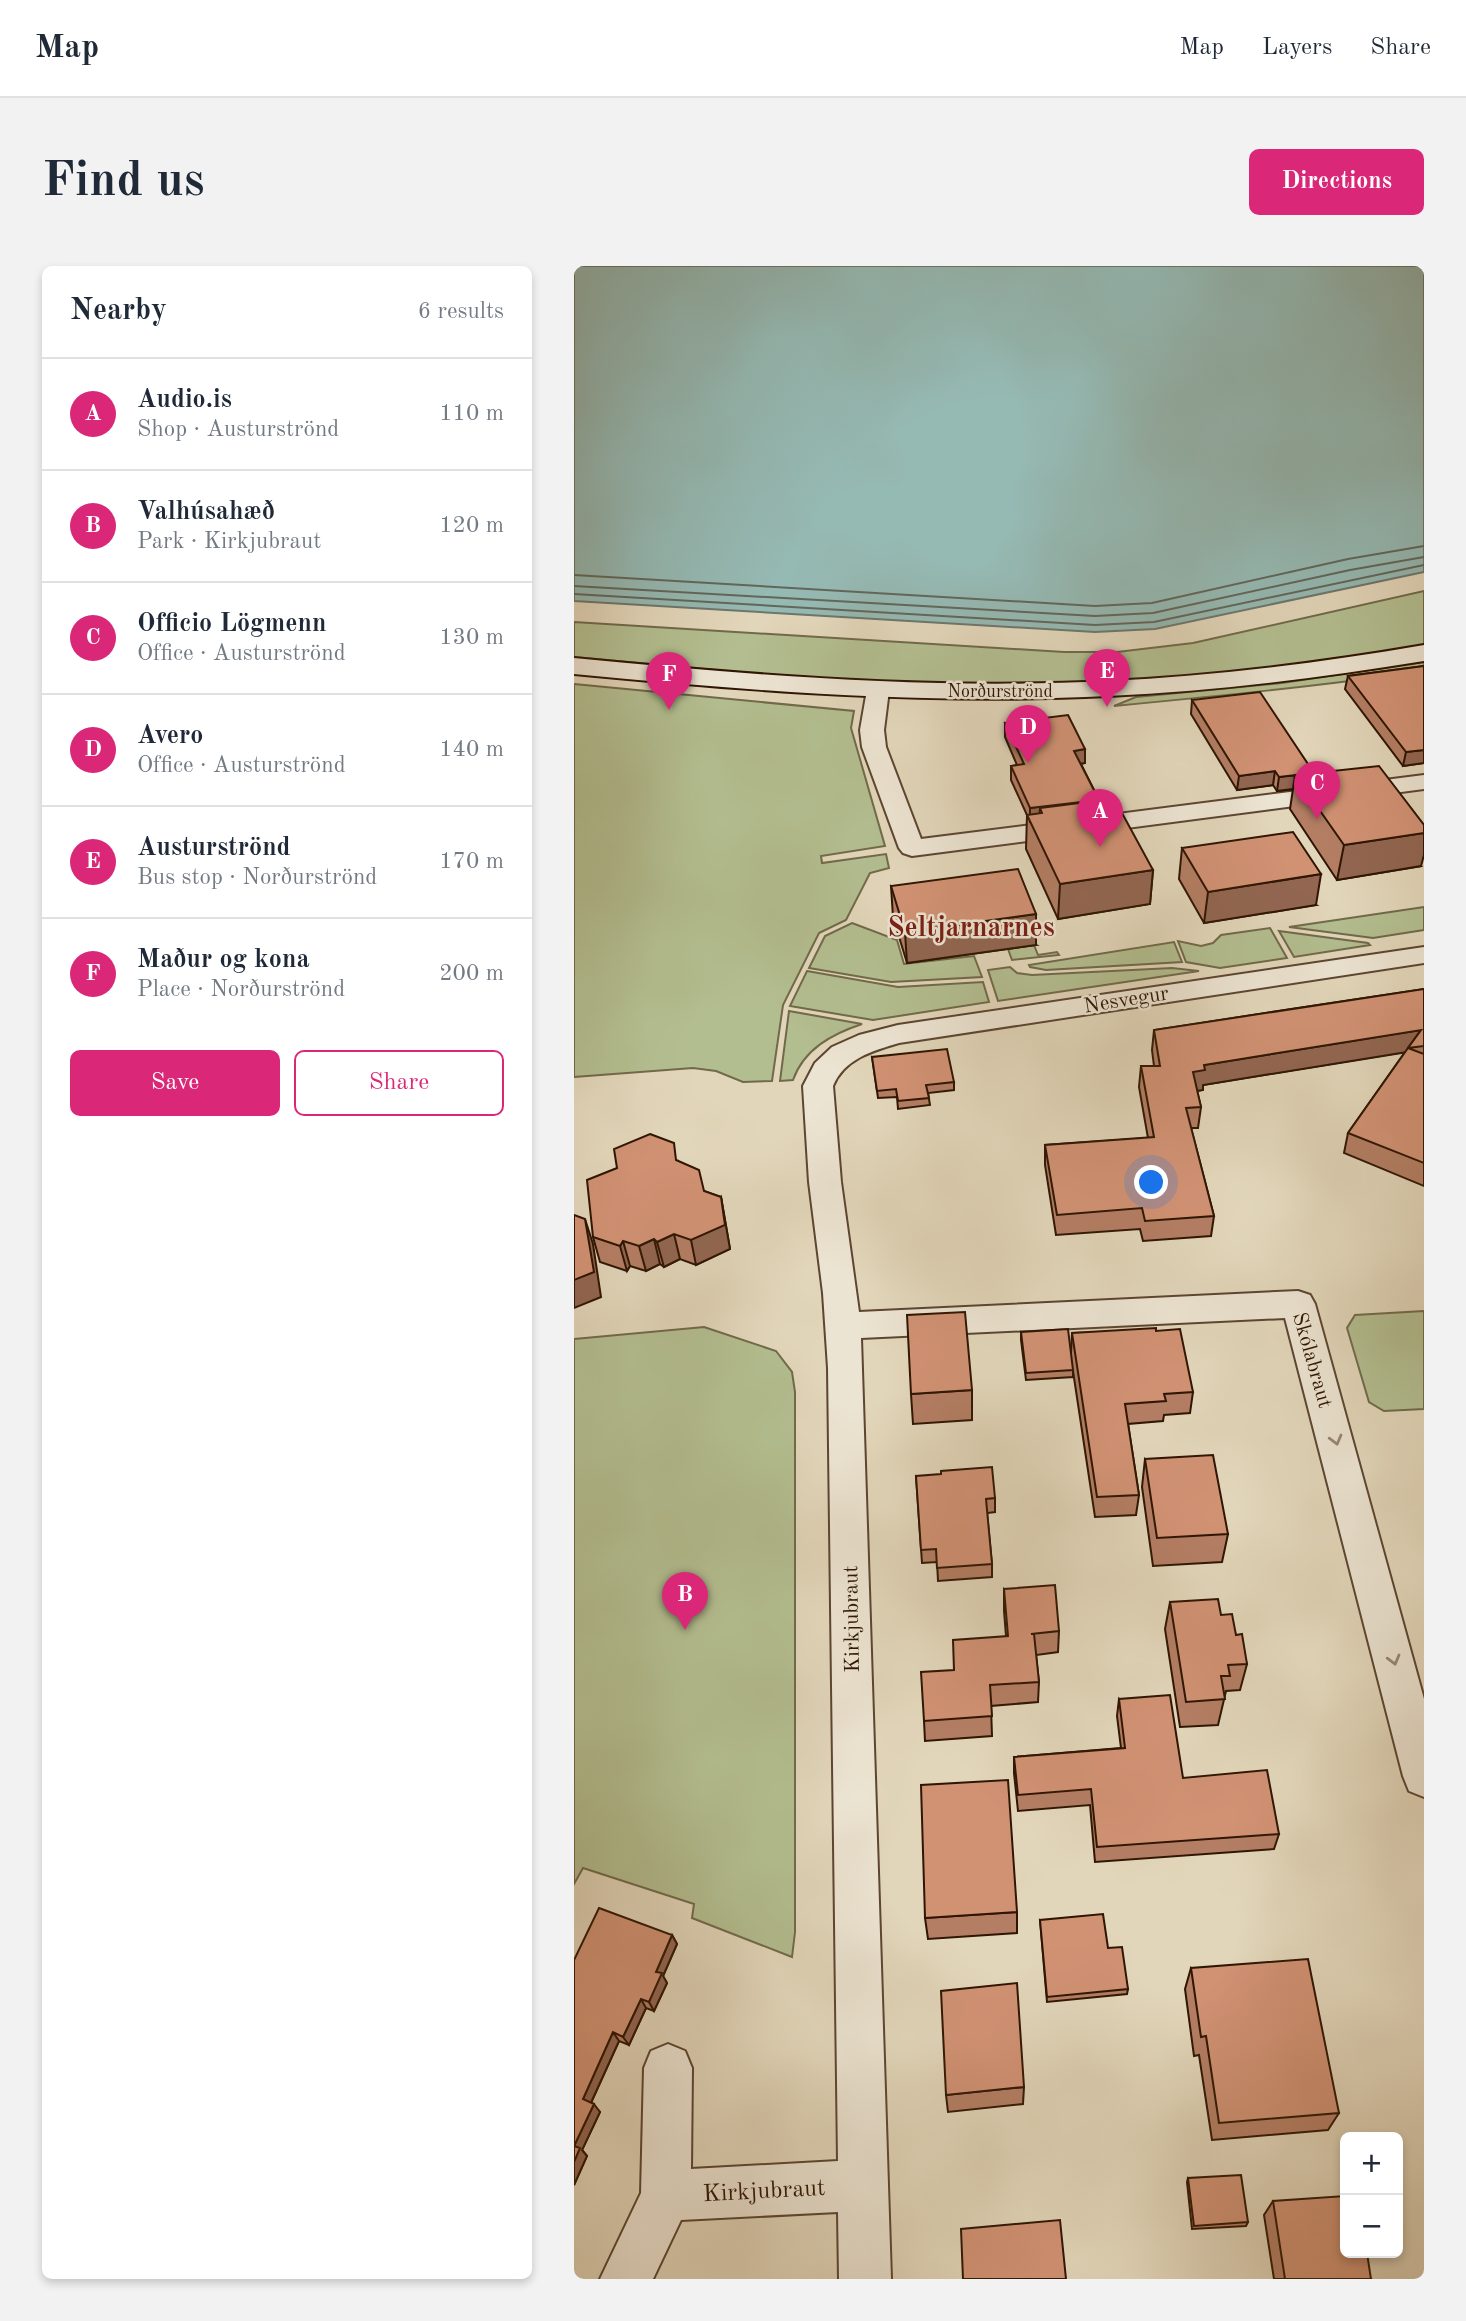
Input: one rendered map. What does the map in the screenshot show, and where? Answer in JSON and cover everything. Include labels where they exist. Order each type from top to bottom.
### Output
[{"type":"street","name":"Norðurströnd","points":[[574,666],[878,690],[1046,692],[1201,684],[1358,665],[1424,653]]},
{"type":"street","points":[[878,690],[872,730],[873,747],[912,848],[1424,782]]},
{"type":"street","name":"Nesvegur","points":[[834,1060],[853,1048],[898,1034],[1424,955]]},
{"type":"street","name":"Kirkjubraut","points":[[834,1060],[818,1086],[825,1182],[846,1368],[865,2279]]},
{"type":"street","name":"Skólabraut","points":[[842,1326],[1298,1304],[1424,1776]]},
{"type":"street","points":[[626,2279],[666,2196],[668,2068]]},
{"type":"street","name":"Kirkjubraut","points":[[666,2196],[863,2185]]},
{"type":"green space","points":[[1424,591],[1424,647],[1274,670],[1090,683],[957,685],[792,677],[574,657],[574,622],[1064,652],[1117,652],[1193,643]]},
{"type":"green space","points":[[1424,662],[1424,671],[1114,706],[1136,697],[1282,683]]},
{"type":"green space","points":[[574,684],[854,711],[851,728],[885,846],[821,856],[822,863],[886,854],[889,868],[870,873],[846,920],[819,933],[783,1005],[772,1081],[743,1082],[716,1071],[693,1068],[574,1077]]},
{"type":"green space","points":[[1424,907],[1424,930],[1373,938],[1289,927]]},
{"type":"green space","points":[[852,923],[897,940],[904,964],[974,956],[982,977],[891,982],[809,968],[825,936]]},
{"type":"green space","points":[[1270,928],[1287,958],[1220,968],[1186,962],[1178,941],[1201,946],[1213,943],[1221,935]]},
{"type":"green space","points":[[1279,931],[1368,943],[1370,945],[1294,957]]},
{"type":"green space","points":[[1174,942],[1182,962],[1046,970],[1029,965]]},
{"type":"green space","points":[[1034,945],[1038,955],[1057,952],[1059,955],[1012,960],[1008,949]]},
{"type":"green space","points":[[1010,967],[1017,973],[1032,975],[1172,968],[1199,971],[998,1001],[988,970]]},
{"type":"green space","points":[[807,971],[898,987],[983,982],[989,1002],[873,1020],[790,1006]]},
{"type":"green space","points":[[789,1011],[862,1024],[820,1044],[804,1060],[793,1080],[780,1081]]},
{"type":"green space","points":[[1424,1311],[1424,1409],[1384,1411],[1369,1402],[1347,1328],[1355,1315]]},
{"type":"green space","points":[[704,1327],[776,1351],[792,1372],[795,1392],[795,1932],[792,1957],[692,1918],[694,1904],[583,1868],[574,1884],[574,1339]]},
{"type":"water","points":[[574,266],[1424,266],[1424,572],[1155,629],[1095,632],[574,601]]},
{"type":"building","points":[[1424,666],[1424,750],[1406,752],[1348,676]]},
{"type":"building","points":[[1260,692],[1314,773],[1279,777],[1275,771],[1239,776],[1192,700]]},
{"type":"building","points":[[1068,715],[1085,749],[1074,751],[1099,800],[1030,808],[1011,766],[1024,764],[1005,723]]},
{"type":"building","points":[[1379,766],[1424,825],[1424,833],[1344,845],[1295,775]]},
{"type":"building","points":[[1111,799],[1113,803],[1116,802],[1153,870],[1060,884],[1027,815],[1042,813],[1040,808]]},
{"type":"building","points":[[1293,832],[1321,874],[1208,892],[1182,848]]},
{"type":"building","points":[[1018,869],[1036,914],[905,932],[891,886]]},
{"type":"building","points":[[1424,989],[1424,1046],[1408,1048],[1421,1030],[1204,1065],[1205,1070],[1193,1072],[1201,1107],[1186,1108],[1214,1216],[1145,1221],[1142,1208],[1057,1215],[1045,1145],[1154,1137],[1141,1066],[1160,1066],[1154,1030]]},
{"type":"building","points":[[1408,1048],[1424,1054],[1424,1163],[1348,1133]]},
{"type":"building","points":[[947,1049],[954,1082],[926,1085],[929,1098],[898,1101],[896,1089],[877,1091],[872,1057]]},
{"type":"building","points":[[650,1134],[674,1143],[676,1160],[699,1170],[704,1191],[721,1197],[725,1225],[691,1240],[674,1234],[639,1246],[623,1241],[620,1246],[593,1237],[587,1180],[617,1168],[614,1149]]},
{"type":"building","points":[[574,1215],[585,1219],[594,1272],[574,1280]]},
{"type":"building","points":[[965,1312],[972,1390],[911,1394],[907,1315]]},
{"type":"building","points":[[1156,1328],[1156,1331],[1180,1329],[1193,1392],[1164,1394],[1166,1401],[1125,1404],[1139,1495],[1097,1497],[1072,1333]]},
{"type":"building","points":[[1068,1329],[1073,1370],[1026,1373],[1021,1332]]},
{"type":"building","points":[[1213,1455],[1228,1534],[1157,1538],[1145,1459]]},
{"type":"building","points":[[992,1467],[995,1498],[986,1499],[992,1564],[937,1568],[936,1549],[921,1550],[916,1476]]},
{"type":"building","points":[[1055,1585],[1059,1631],[1031,1634],[1034,1634],[1039,1682],[990,1685],[992,1716],[924,1721],[921,1672],[954,1670],[953,1640],[1008,1636],[1004,1589]]},
{"type":"building","points":[[1218,1599],[1221,1615],[1232,1614],[1236,1635],[1242,1634],[1247,1664],[1228,1665],[1230,1676],[1221,1676],[1225,1699],[1186,1702],[1170,1602]]},
{"type":"building","points":[[1170,1695],[1183,1778],[1267,1770],[1279,1834],[1097,1847],[1091,1789],[1018,1795],[1014,1757],[1125,1748],[1119,1699]]},
{"type":"building","points":[[1008,1780],[1017,1912],[925,1918],[921,1785]]},
{"type":"building","points":[[599,1908],[672,1935],[656,1972],[662,1973],[649,2002],[641,1999],[623,2037],[613,2032],[583,2099],[594,2104],[574,2146],[574,1960]]},
{"type":"building","points":[[1103,1914],[1108,1948],[1122,1947],[1128,1989],[1047,1997],[1040,1920]]},
{"type":"building","points":[[1308,1959],[1339,2113],[1219,2123],[1206,2036],[1201,2037],[1191,1968]]},
{"type":"building","points":[[1017,1983],[1024,2087],[946,2095],[941,1991]]},
{"type":"building","points":[[574,2146],[580,2148],[574,2162]]},
{"type":"building","points":[[1241,2175],[1248,2222],[1194,2226],[1188,2178]]},
{"type":"building","points":[[1340,2196],[1340,2258],[1368,2258],[1371,2279],[1285,2279],[1273,2201]]},
{"type":"building","points":[[1060,2220],[1066,2279],[963,2279],[961,2229]]},
{"type":"place","name":"Austurströnd","points":[[1107,707]]},
{"type":"place","name":"Maður og kona","points":[[669,710]]},
{"type":"place","name":"Avero","points":[[1028,763]]},
{"type":"place","name":"Officio Lögmenn","points":[[1317,819]]},
{"type":"place","name":"Audio.is","points":[[1100,847]]},
{"type":"place","name":"Valhúsahæð","points":[[685,1630]]},
{"type":"district","name":"Seltjarnarnes","points":[[971,926]]}]
